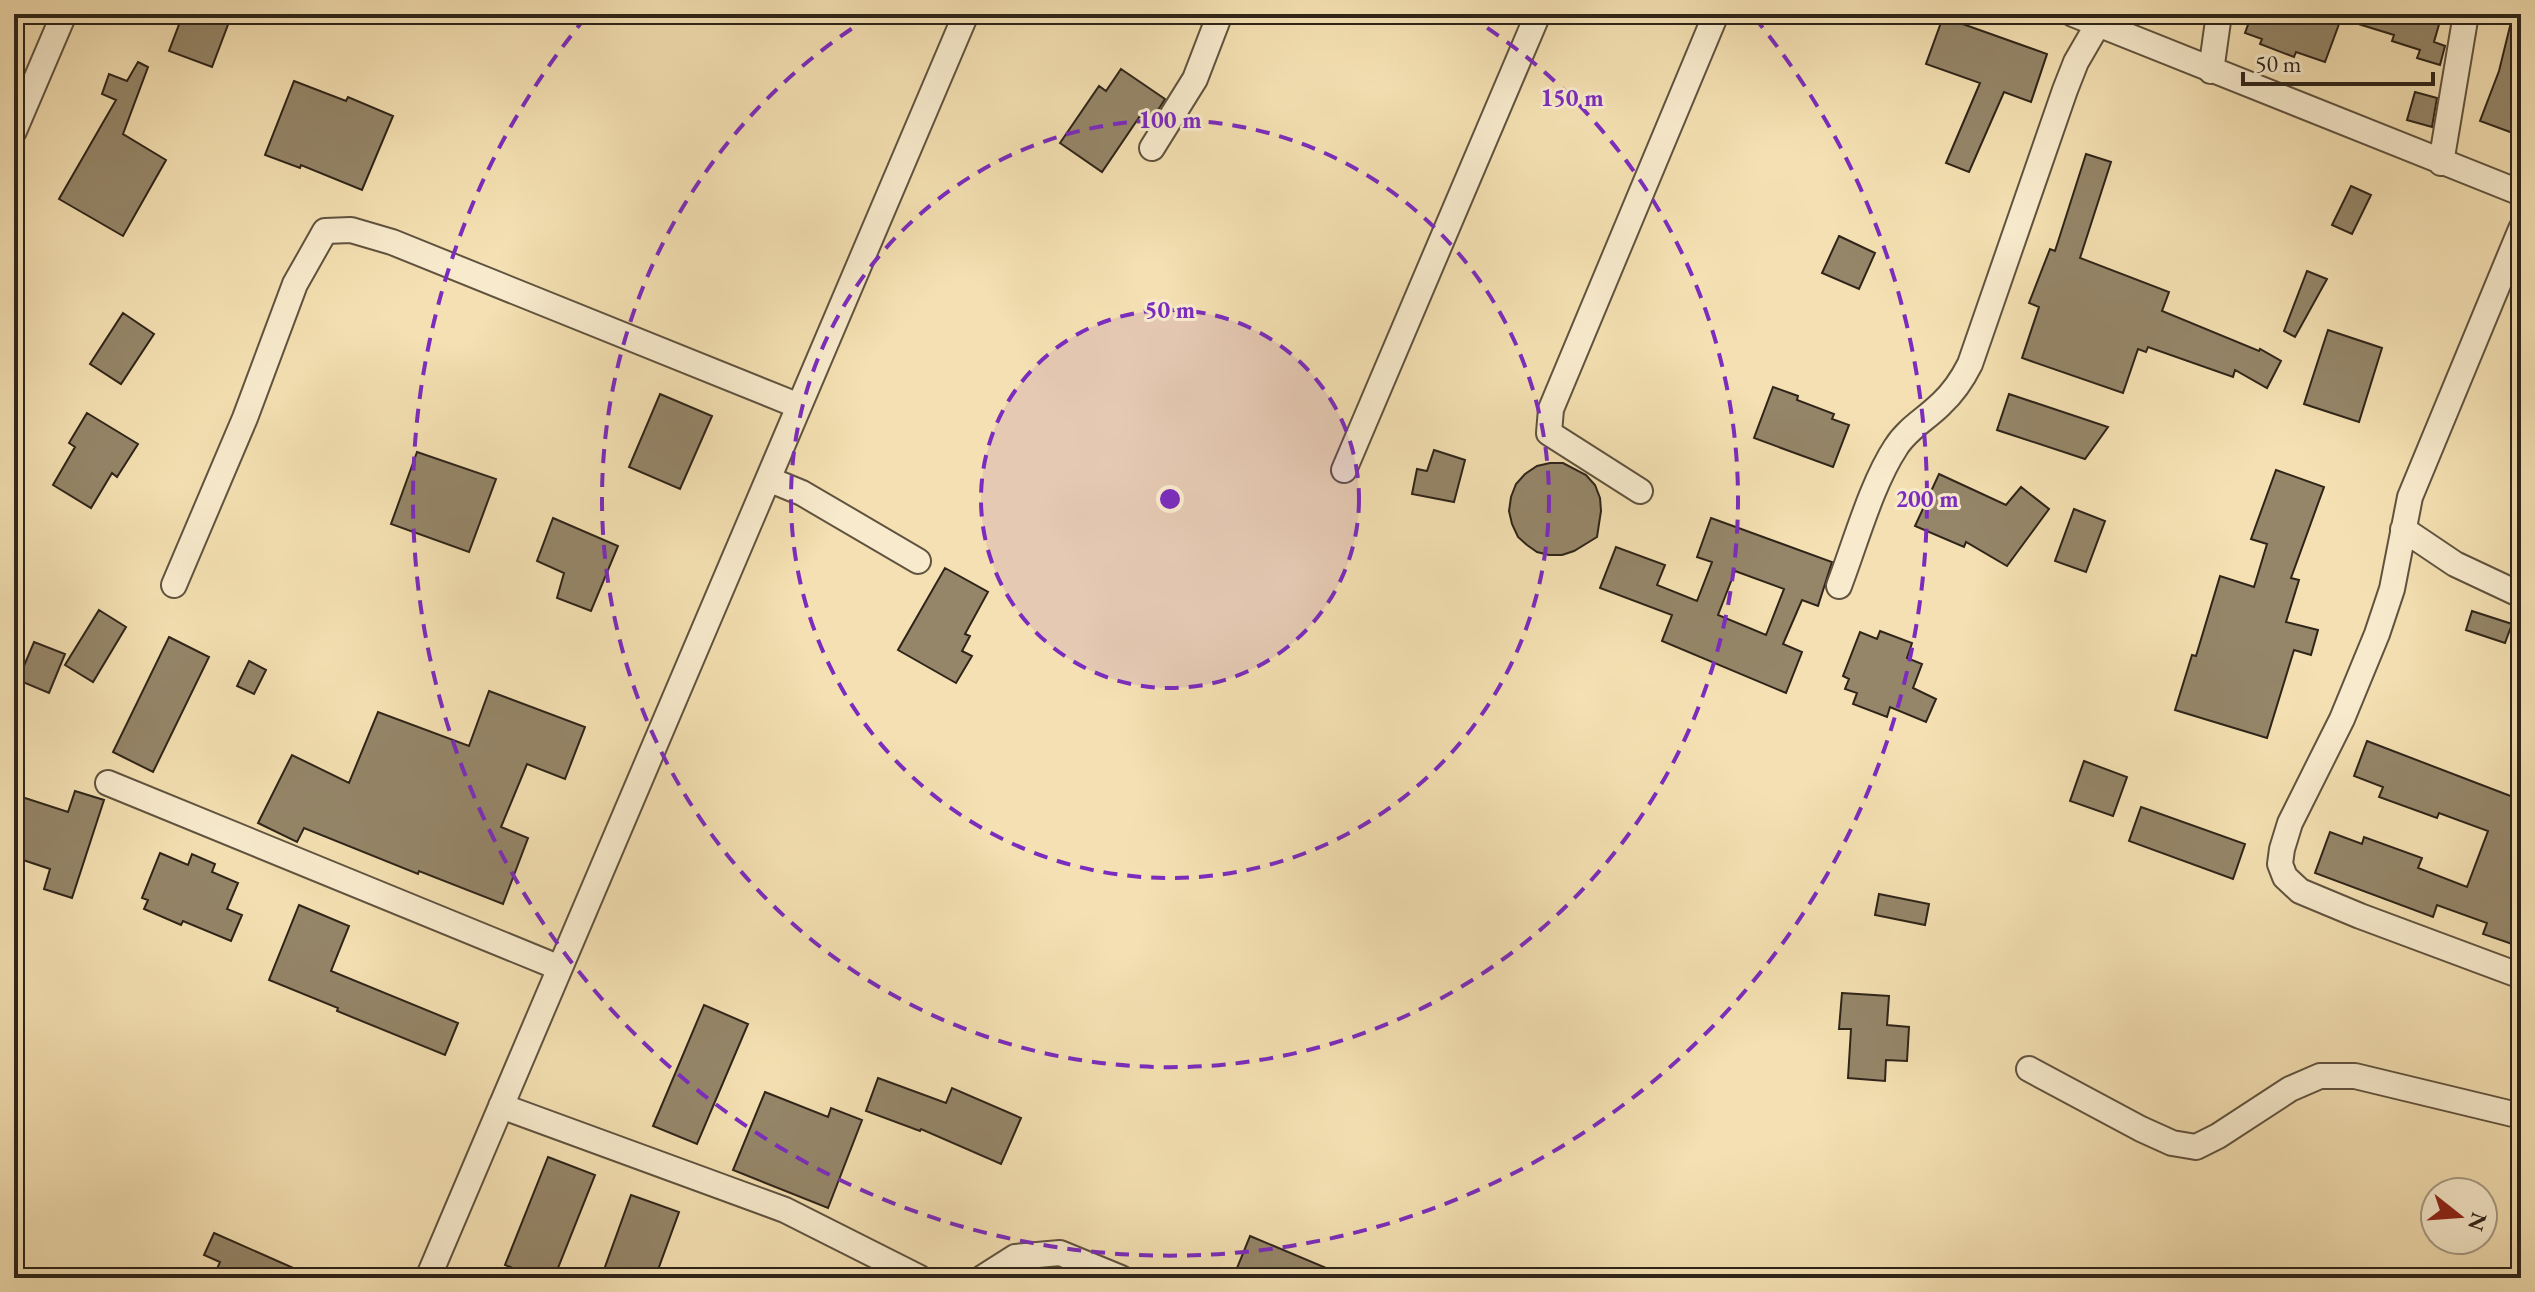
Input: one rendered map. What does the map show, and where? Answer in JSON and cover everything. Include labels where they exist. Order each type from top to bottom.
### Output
[{"type":"street","points":[[14,131],[64,14]]},
{"type":"street","points":[[428,1278],[966,14]]},
{"type":"street","points":[[1152,148],[1195,79],[1220,14]]},
{"type":"street","points":[[1344,470],[1538,14]]},
{"type":"street","points":[[1640,491],[1549,433],[1551,409],[1716,14]]},
{"type":"street","points":[[2073,14],[2521,193]]},
{"type":"street","points":[[2211,71],[2219,14]]},
{"type":"street","points":[[2441,163],[2466,14]]},
{"type":"street","points":[[1839,586],[1896,446],[1909,430],[1958,387],[1970,364],[2065,90],[2076,62],[2098,24]]},
{"type":"street","points":[[2521,229],[2410,497],[2392,589],[2377,634],[2342,719],[2290,823],[2280,864],[2285,877],[2300,891],[2521,976]]},
{"type":"street","points":[[174,585],[245,418],[295,284],[325,231],[351,230],[392,242],[799,406]]},
{"type":"street","points":[[768,479],[802,493],[918,561]]},
{"type":"street","points":[[2403,529],[2455,564],[2521,595]]},
{"type":"street","points":[[108,783],[560,968]]},
{"type":"street","points":[[2029,1069],[2141,1129],[2172,1143],[2196,1147],[2290,1089],[2320,1076],[2355,1076],[2521,1116]]},
{"type":"street","points":[[501,1106],[785,1210],[920,1278]]},
{"type":"street","points":[[982,1278],[1015,1257],[1060,1253],[1121,1278]]},
{"type":"building","points":[[183,14],[232,14],[212,67],[169,51]]},
{"type":"building","points":[[2252,14],[2442,14],[2434,42],[2445,46],[2440,65],[2417,58],[2420,50],[2392,41],[2394,35],[2342,19],[2342,16],[2325,62],[2296,52],[2294,57],[2260,44],[2262,39],[2245,33]]},
{"type":"building","points":[[2513,14],[2521,14],[2521,136],[2480,121],[2499,71]]},
{"type":"building","points":[[1943,17],[2047,54],[2031,102],[2004,92],[1969,172],[1946,163],[1980,83],[1926,64]]},
{"type":"building","points":[[138,62],[148,67],[123,134],[166,160],[123,236],[59,199],[116,100],[102,94],[109,74],[127,81]]},
{"type":"building","points":[[1121,69],[1165,99],[1150,123],[1140,116],[1102,172],[1060,143],[1099,86],[1106,91]]},
{"type":"building","points":[[294,81],[346,101],[348,97],[393,116],[362,190],[301,165],[300,168],[265,155]]},
{"type":"building","points":[[2415,92],[2437,98],[2432,127],[2407,120]]},
{"type":"building","points":[[2086,154],[2111,162],[2080,258],[2169,292],[2162,311],[2260,349],[2281,361],[2267,388],[2235,370],[2233,377],[2148,347],[2146,352],[2138,349],[2123,393],[2022,358],[2039,307],[2029,303],[2050,249],[2055,251]]},
{"type":"building","points":[[2351,186],[2371,195],[2352,234],[2332,225]]},
{"type":"building","points":[[1839,236],[1875,253],[1859,289],[1822,273]]},
{"type":"building","points":[[2307,271],[2327,279],[2295,337],[2284,331]]},
{"type":"building","points":[[123,313],[154,334],[121,384],[90,364]]},
{"type":"building","points":[[2328,330],[2382,348],[2359,422],[2304,404]]},
{"type":"building","points":[[1773,387],[1834,414],[1832,419],[1849,425],[1833,467],[1754,438]]},
{"type":"building","points":[[660,394],[712,416],[680,489],[629,467]]},
{"type":"building","points":[[2009,394],[2108,427],[2085,459],[1997,430]]},
{"type":"building","points":[[87,413],[138,444],[117,477],[112,473],[91,508],[53,485],[75,447],[69,443]]},
{"type":"building","points":[[1434,450],[1465,460],[1454,502],[1412,494],[1417,469],[1427,471]]},
{"type":"building","points":[[417,452],[496,479],[469,552],[391,524]]},
{"type":"building","points":[[1563,463],[1586,475],[1595,485],[1600,498],[1597,537],[1562,555],[1537,552],[1527,545],[1518,537],[1509,511],[1516,484],[1537,466]]},
{"type":"building","points":[[2276,470],[2324,487],[2291,578],[2299,580],[2286,622],[2318,630],[2311,655],[2294,650],[2267,738],[2175,710],[2192,655],[2196,656],[2220,576],[2254,587],[2267,544],[2251,539]]},
{"type":"building","points":[[1939,474],[2006,505],[2021,487],[2049,509],[2007,566],[1966,542],[1964,547],[1915,526]]},
{"type":"building","points":[[2074,509],[2105,521],[2086,572],[2055,561]]},
{"type":"building","points":[[553,518],[618,546],[591,611],[557,598],[564,573],[537,561]]},
{"type":"building","points":[[1711,518],[1832,562],[1818,606],[1802,600],[1783,644],[1802,652],[1786,693],[1662,641],[1672,615],[1600,588],[1616,547],[1665,565],[1657,585],[1697,601],[1712,562],[1697,557]],"holes":[[[1735,571],[1784,589],[1766,635],[1718,615]]]},
{"type":"building","points":[[945,568],[988,592],[965,634],[970,636],[962,651],[972,656],[956,683],[898,650]]},
{"type":"building","points":[[99,610],[126,627],[93,682],[65,665]]},
{"type":"building","points":[[2472,611],[2512,624],[2505,643],[2466,630]]},
{"type":"building","points":[[1880,631],[1912,643],[1907,658],[1922,664],[1913,688],[1936,699],[1926,722],[1890,707],[1887,717],[1853,704],[1857,693],[1845,689],[1849,679],[1843,676],[1860,632],[1877,639]]},
{"type":"building","points":[[169,637],[209,657],[153,772],[113,752]]},
{"type":"building","points":[[34,642],[65,654],[49,693],[18,680]]},
{"type":"building","points":[[249,661],[266,670],[254,694],[237,686]]},
{"type":"building","points":[[489,691],[585,727],[565,779],[527,764],[501,827],[528,838],[503,904],[304,828],[297,842],[258,823],[292,755],[349,783],[378,712],[469,746]]},
{"type":"building","points":[[2367,741],[2521,800],[2521,947],[2483,934],[2487,923],[2437,905],[2433,917],[2315,873],[2330,832],[2362,844],[2364,837],[2422,858],[2418,868],[2467,887],[2488,831],[2439,813],[2437,818],[2379,797],[2383,787],[2354,776]]},
{"type":"building","points":[[2084,761],[2127,777],[2113,816],[2070,801]]},
{"type":"building","points":[[75,791],[104,800],[72,898],[44,889],[50,869],[14,857],[14,820],[22,797],[68,812]]},
{"type":"building","points":[[2141,807],[2245,844],[2233,879],[2129,841]]},
{"type":"building","points":[[160,853],[188,865],[192,854],[215,864],[212,872],[238,883],[227,909],[242,915],[231,941],[144,909],[148,900],[142,898]]},
{"type":"building","points":[[1879,894],[1929,904],[1925,925],[1875,915]]},
{"type":"building","points":[[299,905],[349,926],[331,971],[458,1023],[445,1055],[269,980]]},
{"type":"building","points":[[1842,993],[1889,996],[1887,1025],[1909,1027],[1907,1061],[1886,1060],[1885,1081],[1848,1078],[1851,1029],[1839,1029]]},
{"type":"building","points":[[704,1005],[748,1024],[697,1144],[653,1126]]},
{"type":"building","points":[[878,1078],[946,1103],[952,1088],[1021,1118],[1001,1164],[921,1129],[866,1111]]},
{"type":"building","points":[[765,1092],[828,1117],[831,1108],[862,1120],[828,1208],[733,1170]]},
{"type":"building","points":[[548,1157],[595,1175],[554,1278],[538,1278],[505,1265]]},
{"type":"building","points":[[631,1195],[679,1212],[655,1278],[601,1278]]},
{"type":"building","points":[[214,1233],[316,1278],[213,1278],[220,1262],[204,1255]]},
{"type":"building","points":[[1250,1236],[1350,1278],[1233,1278]]}]
